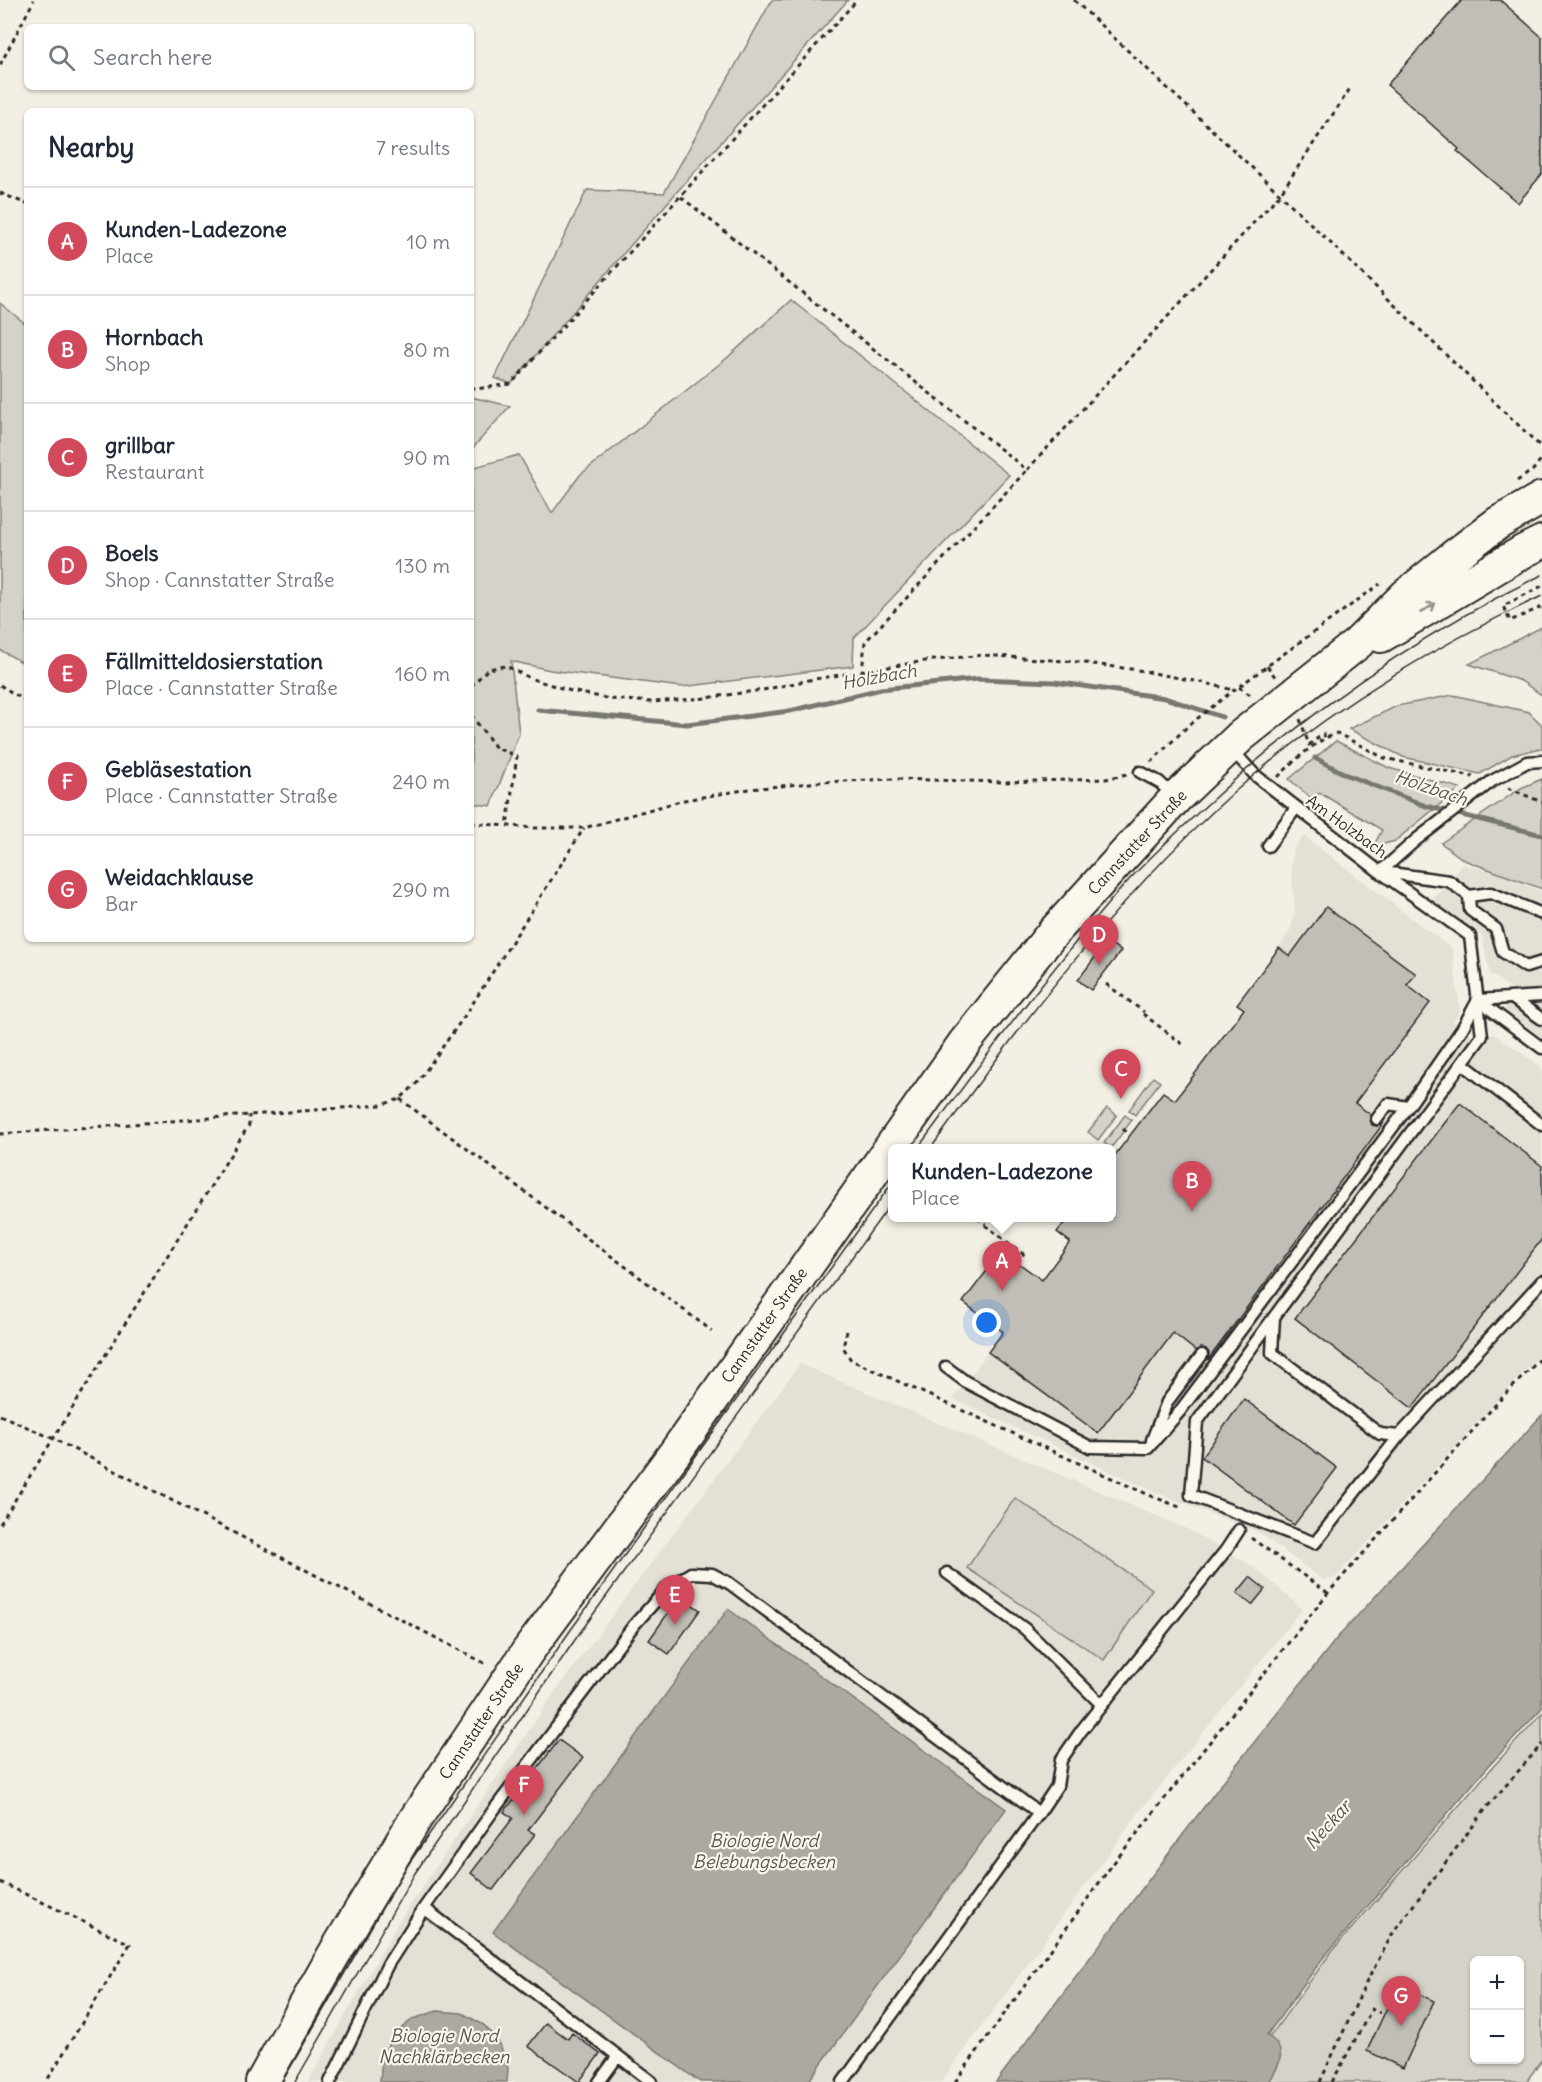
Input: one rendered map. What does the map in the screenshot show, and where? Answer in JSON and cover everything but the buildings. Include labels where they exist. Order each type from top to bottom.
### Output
[{"type":"main road","name":"Cannstatter Straße","points":[[893,1144],[965,1042],[1051,935],[1176,798],[1283,701],[1358,644],[1405,596],[1454,556],[1498,523],[1529,526]]},
{"type":"main road","name":"Cannstatter Straße","points":[[1358,644],[1385,635],[1529,526]]},
{"type":"main road","name":"Cannstatter Straße","points":[[262,2082],[333,1956],[410,1828],[511,1676],[677,1450],[888,1151]]},
{"type":"lane","name":"Am Holzbach","points":[[1230,747],[1255,775],[1380,872],[1416,840],[1492,781],[1527,762],[1542,760]]},
{"type":"lane","points":[[1140,772],[1159,783],[1176,798]]},
{"type":"lane","points":[[1268,846],[1296,808]]},
{"type":"lane","points":[[1380,872],[1449,881],[1469,896],[1491,893],[1542,914]]},
{"type":"lane","points":[[1380,872],[1470,936],[1482,1036],[1197,1422],[1191,1495],[1314,1543],[1399,1436],[1542,1281]]},
{"type":"lane","points":[[1469,896],[1470,910],[1496,929],[1503,952],[1526,968],[1542,962]]},
{"type":"lane","points":[[1478,1000],[1542,996]]},
{"type":"lane","points":[[1512,998],[1542,1018]]},
{"type":"lane","points":[[1478,1000],[1542,1048]]},
{"type":"lane","points":[[1148,1448],[1180,1411],[1408,1107],[1462,1029],[1478,1000]]},
{"type":"lane","points":[[1463,1064],[1542,1125]]},
{"type":"lane","points":[[1377,1119],[1388,1104],[1408,1107]]},
{"type":"lane","points":[[1274,1317],[1272,1353],[1380,1434],[1399,1436]]},
{"type":"lane","points":[[1148,1448],[1167,1402],[1202,1355]]},
{"type":"lane","points":[[946,1367],[966,1382],[1090,1447],[1148,1448]]},
{"type":"lane","points":[[843,2082],[1039,1813],[1057,1786],[1061,1760],[1226,1550],[1239,1530]]},
{"type":"lane","points":[[330,2082],[388,1964],[424,1908],[634,1625],[668,1587],[692,1573],[712,1574],[729,1583],[1039,1813]]},
{"type":"lane","points":[[947,1573],[1025,1629],[1102,1705]]},
{"type":"lane","points":[[424,1908],[652,2082]]},
{"type":"lane","points":[[599,2082],[618,2056]]},
{"type":"path","points":[[0,65],[34,0]]},
{"type":"path","points":[[474,388],[511,384],[857,0]]},
{"type":"path","points":[[1074,0],[1280,194],[1542,448]]},
{"type":"path","points":[[862,673],[865,642],[1027,470],[1280,194],[1352,87]]},
{"type":"path","points":[[0,193],[24,203]]},
{"type":"path","points":[[681,197],[1027,470]]},
{"type":"path","points":[[1542,586],[1503,606],[1510,621],[1542,607]]},
{"type":"path","points":[[474,683],[488,669],[506,666],[532,679],[571,692],[610,699],[652,702],[706,698],[763,690],[925,661],[983,655],[1078,662],[1138,670],[1205,683],[1232,692]]},
{"type":"path","points":[[0,685],[24,700]]},
{"type":"path","points":[[474,823],[584,828],[684,800],[762,787],[820,782],[895,779],[1002,782],[1106,779],[1140,772],[1189,725],[1239,687],[1258,701]]},
{"type":"path","points":[[474,719],[496,748],[517,756],[507,826]]},
{"type":"path","points":[[1269,786],[1293,762],[1326,737],[1337,733],[1384,758],[1492,781],[1542,802]]},
{"type":"path","points":[[0,1134],[381,1105],[400,1099],[417,1083],[468,1011],[584,828]]},
{"type":"path","points":[[1106,984],[1185,1046]]},
{"type":"path","points":[[400,1099],[712,1331]]},
{"type":"path","points":[[0,1524],[249,1125],[249,1115]]},
{"type":"path","points":[[1123,1129],[1130,1134]]},
{"type":"path","points":[[982,1222],[1027,1257]]},
{"type":"path","points":[[847,1331],[843,1347],[851,1360],[1149,1495],[1189,1510]]},
{"type":"path","points":[[955,2082],[1112,1865],[1328,1593],[1498,1402],[1542,1357]]},
{"type":"path","points":[[0,1414],[54,1439],[511,1676]]},
{"type":"path","points":[[1239,1530],[1328,1593]]},
{"type":"path","points":[[1320,2082],[1366,1983],[1394,1931],[1488,1806],[1542,1744]]},
{"type":"path","points":[[0,1882],[130,1944],[46,2082]]},
{"type":"path","points":[[1332,2082],[1372,2009],[1380,2013]]},
{"type":"shaded area","points":[[772,0],[848,0],[675,194],[511,384],[495,378],[587,190],[664,193]]},
{"type":"shaded area","points":[[791,300],[1009,475],[854,638],[853,666],[681,687],[550,670],[511,661],[519,734],[491,806],[474,803],[474,467],[519,455],[552,513],[580,475],[727,358]]},
{"type":"shaded area","points":[[0,303],[24,323],[24,663],[0,650]]},
{"type":"shaded area","points":[[474,398],[510,406],[474,447]]},
{"type":"shaded area","points":[[1542,627],[1542,695],[1521,681],[1469,664]]},
{"type":"shaded area","points":[[1453,695],[1529,712],[1542,725],[1542,748],[1512,755],[1480,774],[1403,757],[1349,729],[1397,706]]},
{"type":"shaded area","points":[[1336,741],[1389,768],[1460,788],[1395,841],[1373,847],[1382,830],[1320,793],[1312,799],[1289,779]]},
{"type":"shaded area","points":[[1542,779],[1542,889],[1464,860],[1441,843],[1521,788]]},
{"type":"shaded area","points":[[1304,836],[1452,949],[1460,1011],[1453,1022],[1471,1035],[1494,1034],[1542,1067],[1542,1352],[1335,1578],[1323,1580],[1258,1532],[1157,1493],[953,1399],[1070,1242],[1057,1232],[1065,1222],[1116,1222],[1116,1154],[1154,1102],[1167,1111],[1243,1009],[1237,1004],[1279,948],[1291,928],[1295,911],[1291,865],[1294,848]]},
{"type":"shaded area","points":[[1463,864],[1500,874],[1542,892],[1542,1037],[1505,1010],[1516,992],[1490,974],[1482,936],[1433,900]]},
{"type":"shaded area","points":[[1153,1077],[1160,1082],[1135,1115],[1129,1110]]},
{"type":"shaded area","points":[[1107,1108],[1117,1115],[1098,1140],[1088,1132]]},
{"type":"shaded area","points":[[1125,1115],[1132,1120],[1114,1144],[1104,1143]]},
{"type":"shaded area","points":[[800,1364],[1187,1529],[1256,1568],[1302,1609],[1137,1815],[941,2082],[308,2082],[397,1924],[555,1692]]},
{"type":"shaded area","points":[[1015,1498],[1152,1589],[1104,1660],[967,1568]]},
{"type":"shaded area","points":[[1542,1713],[1542,2059],[1526,2082],[1237,2082],[1332,1951]]},
{"type":"water","name":"Neckar","points":[[1542,1415],[1542,1708],[1486,1769],[1323,1958],[1267,2035],[1274,2040],[1280,2051],[1277,2069],[1269,2082],[996,2082],[1225,1779],[1337,1638]]},
{"type":"water","name":"Biologie Nord Belebungsbecken","points":[[728,1609],[1006,1809],[808,2082],[700,2082],[493,1932]]},
{"type":"water","name":"Biologie Nord Nachklärbecken","points":[[437,2011],[462,2013],[484,2025],[500,2044],[508,2068],[507,2082],[380,2082],[382,2057],[393,2035],[413,2019]]},
{"type":"waterway","name":"Holzbach","points":[[538,710],[687,724],[790,711],[881,689],[978,679],[1055,682],[1165,698],[1222,717]]},
{"type":"waterway","name":"Holzbach","points":[[1315,758],[1347,775],[1426,806],[1542,835]]},
{"type":"tram line","points":[[921,1144],[1005,1031],[1092,922],[1136,872],[1200,811],[1278,743],[1362,680],[1450,624],[1542,575]]},
{"type":"tram line","points":[[934,1144],[1004,1049],[1081,952],[1164,860],[1208,816],[1288,748],[1357,699],[1465,634],[1542,596]]},
{"type":"tram line","points":[[282,2082],[403,1872],[570,1631],[888,1189]]},
{"type":"tram line","points":[[295,2082],[415,1873],[579,1634],[888,1208]]},
{"type":"place","name":"Boels","points":[[1099,965]]},
{"type":"place","name":"grillbar","points":[[1121,1099]]},
{"type":"place","name":"Hornbach","points":[[1192,1211]]},
{"type":"place","name":"Kunden-Ladezone","points":[[1002,1291]]},
{"type":"place","name":"Fällmitteldosierstation","points":[[675,1625]]},
{"type":"place","name":"Gebläsestation","points":[[524,1815]]},
{"type":"place","name":"Weidachklause","points":[[1401,2026]]}]
